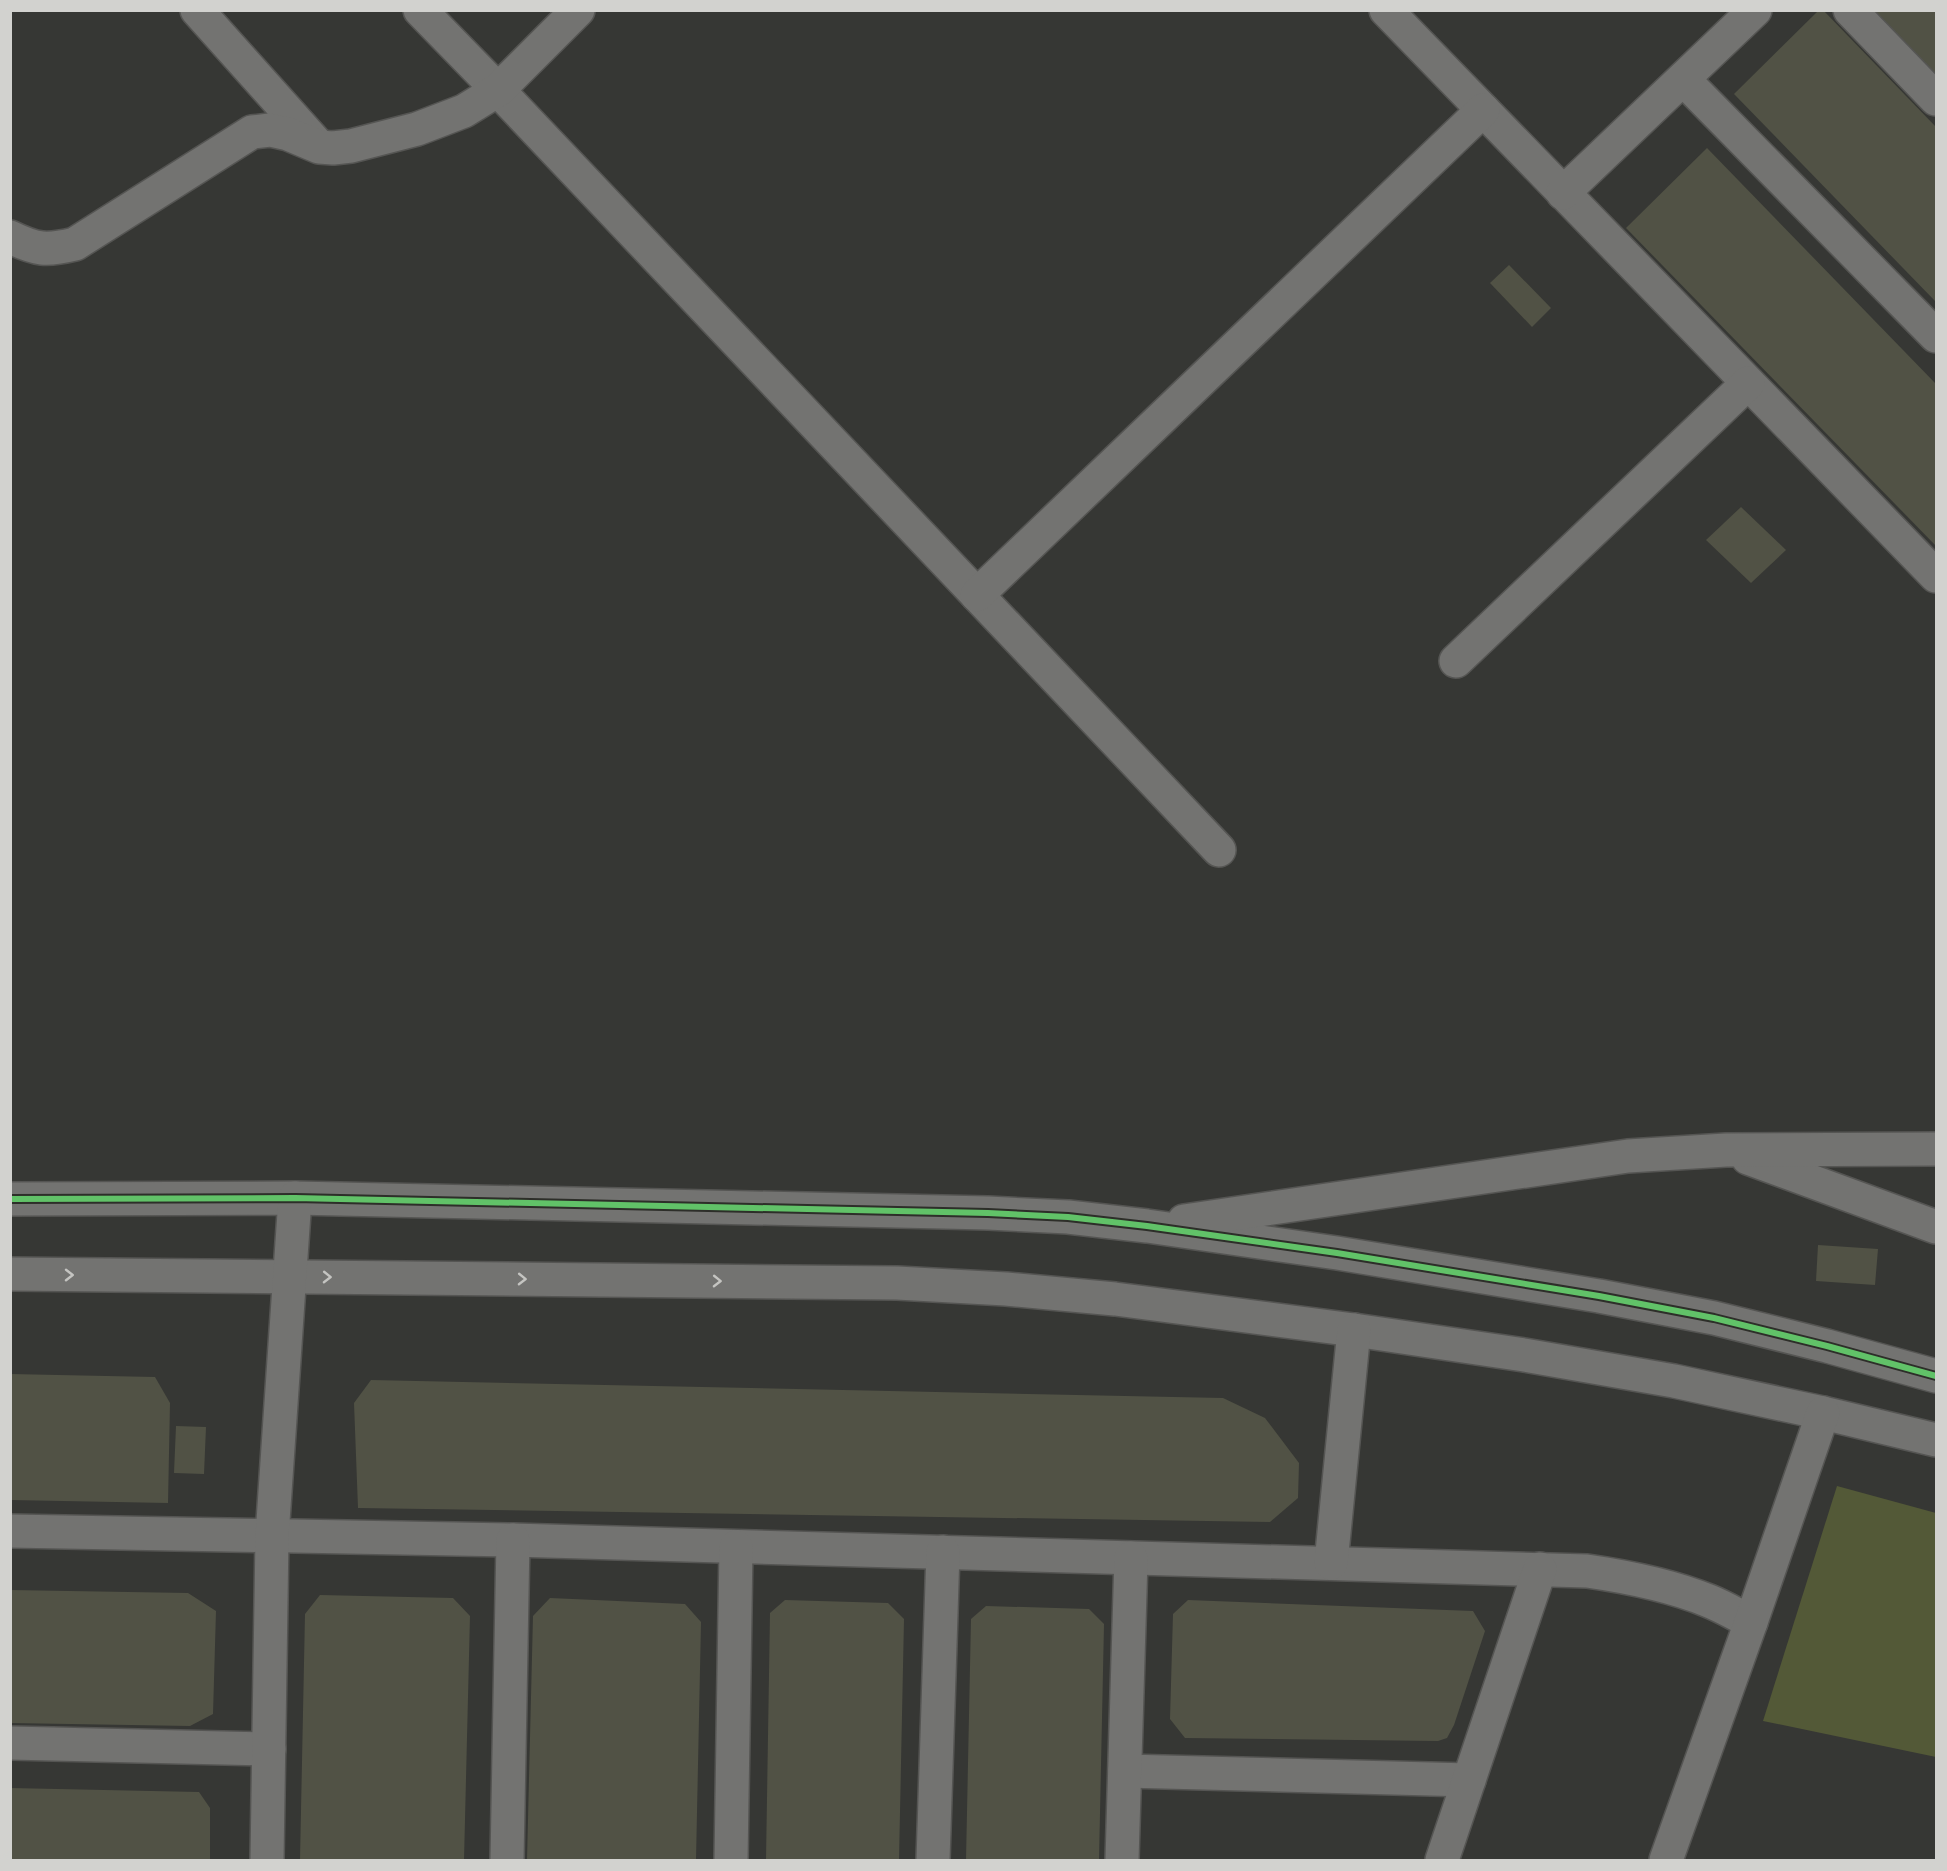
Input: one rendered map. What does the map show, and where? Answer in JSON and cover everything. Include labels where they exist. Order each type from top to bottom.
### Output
[{"type":"street","points":[[197,10],[319,147]]},
{"type":"street","points":[[420,10],[1219,850]]},
{"type":"street","points":[[10,237],[31,247],[53,249],[75,244],[252,132],[270,130],[288,134],[319,147],[333,148],[351,146],[417,129],[464,111],[498,90],[578,10]]},
{"type":"street","points":[[1386,10],[1936,576]]},
{"type":"street","points":[[1563,193],[1755,10]]},
{"type":"street","points":[[1850,10],[1936,99]]},
{"type":"street","points":[[1683,79],[1936,336]]},
{"type":"street","points":[[977,595],[1483,110]]},
{"type":"street","points":[[1456,661],[1748,383]]},
{"type":"street","points":[[1870,1149],[1896,1166],[1936,1169]]},
{"type":"street","points":[[1147,1226],[1628,1156],[1726,1150],[1936,1149]]},
{"type":"street","points":[[1726,1150],[1936,1227]]},
{"type":"street","points":[[267,1860],[272,1536],[295,1198]]},
{"type":"street","points":[[10,1199],[295,1198],[988,1213],[1068,1217],[1337,1253],[1599,1296],[1714,1318],[1936,1376]]},
{"type":"street","points":[[10,1274],[897,1283],[1006,1289],[1115,1299],[1524,1354],[1823,1413],[1936,1440]]},
{"type":"street","points":[[1331,1563],[1354,1330]]},
{"type":"street","points":[[1666,1860],[1823,1413]]},
{"type":"street","points":[[10,1531],[513,1540],[1587,1571],[1626,1576],[1664,1586],[1709,1601],[1751,1622]]},
{"type":"street","points":[[507,1860],[513,1540]]},
{"type":"street","points":[[731,1860],[736,1547]]},
{"type":"street","points":[[933,1860],[943,1552]]},
{"type":"street","points":[[1122,1860],[1131,1558]]},
{"type":"street","points":[[1442,1860],[1540,1569]]},
{"type":"street","points":[[10,1743],[269,1749]]},
{"type":"street","points":[[1125,1771],[1469,1780]]},
{"type":"green space","points":[[1837,1486],[1936,1513],[1936,1757],[1763,1721]]},
{"type":"building","points":[[1819,10],[1823,10],[1936,127],[1936,302],[1734,94]]},
{"type":"building","points":[[1872,10],[1936,10],[1936,77]]},
{"type":"building","points":[[1707,148],[1936,384],[1936,546],[1626,228]]},
{"type":"building","points":[[1509,265],[1551,308],[1532,327],[1490,283]]},
{"type":"building","points":[[1741,507],[1786,550],[1751,583],[1706,540]]},
{"type":"building","points":[[1818,1245],[1878,1249],[1875,1285],[1816,1281]]},
{"type":"building","points":[[10,1374],[155,1377],[170,1403],[168,1503],[10,1500]]},
{"type":"building","points":[[371,1380],[1223,1398],[1265,1418],[1299,1463],[1298,1498],[1270,1522],[358,1508],[354,1403]]},
{"type":"building","points":[[176,1426],[206,1427],[204,1474],[174,1473]]},
{"type":"building","points":[[10,1590],[188,1593],[216,1611],[213,1714],[190,1726],[10,1723]]},
{"type":"building","points":[[320,1595],[453,1598],[470,1616],[464,1860],[300,1860],[305,1614]]},
{"type":"building","points":[[550,1598],[685,1604],[701,1622],[696,1860],[527,1860],[533,1616]]},
{"type":"building","points":[[785,1600],[888,1603],[904,1619],[899,1860],[766,1860],[770,1613]]},
{"type":"building","points":[[1188,1600],[1473,1611],[1485,1631],[1454,1725],[1447,1738],[1438,1741],[1185,1738],[1170,1719],[1173,1614]]},
{"type":"building","points":[[986,1606],[1089,1609],[1104,1624],[1099,1860],[966,1860],[971,1619]]},
{"type":"building","points":[[10,1788],[199,1792],[210,1808],[210,1860],[10,1860]]},
{"type":"cycle path","points":[[10,1199],[295,1198],[988,1213],[1068,1217],[1337,1253],[1599,1296],[1714,1318],[1936,1376]]}]
